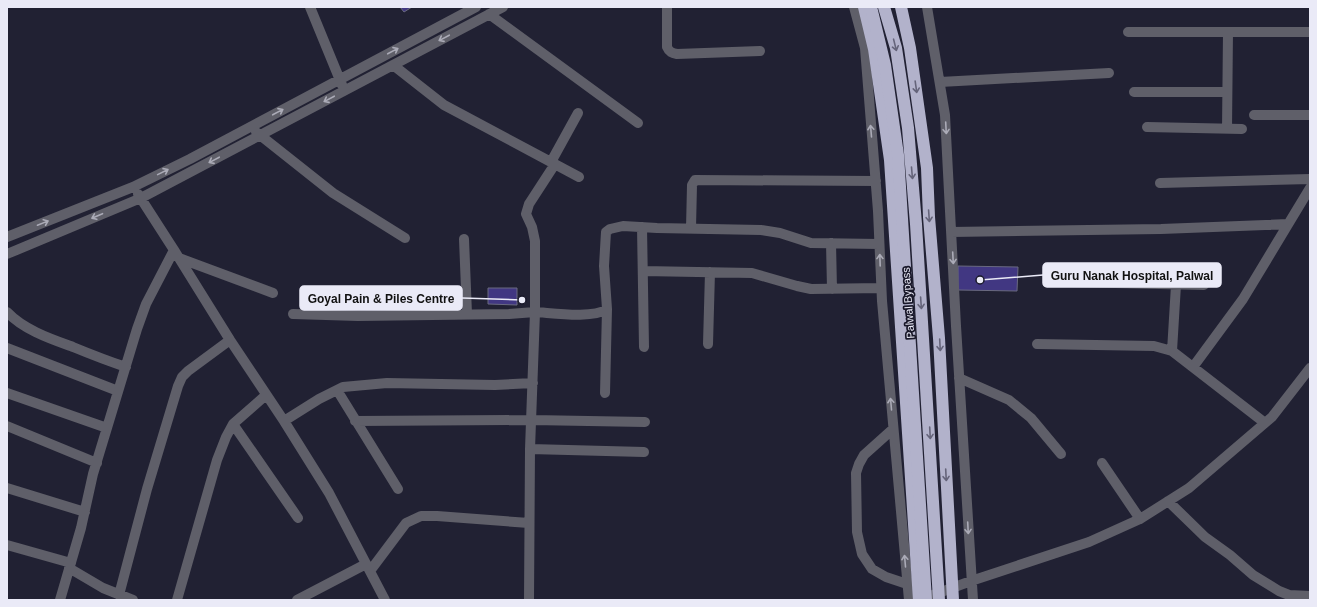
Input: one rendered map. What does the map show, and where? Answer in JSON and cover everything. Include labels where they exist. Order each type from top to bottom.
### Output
[{"type":"highway","points":[[864,7],[874,49],[890,160],[923,600]]},
{"type":"highway","name":"Palwal Bypass","points":[[871,7],[885,65],[898,155],[923,600]]},
{"type":"highway","name":"Palwal Bypass","points":[[884,7],[896,48],[908,128],[917,240],[939,600]]},
{"type":"highway","points":[[901,7],[910,48],[927,168],[940,338],[952,594]]},
{"type":"street","points":[[310,7],[338,79],[345,90]]},
{"type":"street","points":[[7,237],[133,187],[250,127],[461,11],[476,7]]},
{"type":"street","points":[[7,254],[141,198],[503,7]]},
{"type":"street","points":[[667,7],[668,47],[671,53],[760,51]]},
{"type":"street","points":[[854,7],[865,48],[876,182],[881,288],[909,600]]},
{"type":"street","points":[[927,7],[945,115],[972,600]]},
{"type":"street","points":[[461,11],[468,26]]},
{"type":"street","points":[[490,14],[638,123]]},
{"type":"street","points":[[1128,32],[1310,32]]},
{"type":"street","points":[[1227,128],[1228,32]]},
{"type":"street","points":[[393,65],[444,105],[579,177]]},
{"type":"street","points":[[940,82],[1109,73]]},
{"type":"street","points":[[1134,92],[1227,92]]},
{"type":"street","points":[[529,600],[530,449],[535,312],[535,241],[532,226],[526,214],[529,204],[553,163],[578,113]]},
{"type":"street","points":[[1254,115],[1310,115]]},
{"type":"street","points":[[250,127],[259,136],[333,193],[405,238]]},
{"type":"street","points":[[1147,127],[1242,129]]},
{"type":"street","points":[[691,228],[692,185],[695,180],[876,182]]},
{"type":"street","points":[[1160,183],[1310,180]]},
{"type":"street","points":[[133,187],[329,493],[385,600]]},
{"type":"street","points":[[1193,368],[1243,299],[1310,188]]},
{"type":"street","points":[[951,232],[1288,224]]},
{"type":"street","points":[[605,393],[607,309],[604,266],[606,232],[610,228],[623,226],[762,230],[780,233],[811,243],[879,244]]},
{"type":"street","points":[[642,227],[644,347]]},
{"type":"street","points":[[464,239],[467,314]]},
{"type":"street","points":[[831,243],[832,288]]},
{"type":"street","points":[[176,254],[273,293]]},
{"type":"street","points":[[60,600],[85,512],[97,462],[146,304],[176,254]]},
{"type":"street","points":[[643,271],[752,273],[811,289],[881,288]]},
{"type":"street","points":[[708,344],[710,272]]},
{"type":"street","points":[[1071,282],[1204,285]]},
{"type":"street","points":[[1172,351],[1176,285]]},
{"type":"street","points":[[293,314],[358,316],[535,312],[590,314],[600,313],[607,309]]},
{"type":"street","points":[[7,312],[12,318],[49,338],[126,367]]},
{"type":"street","points":[[118,595],[147,489],[178,386],[188,371],[230,340]]},
{"type":"street","points":[[1037,344],[1154,346],[1172,351],[1265,423]]},
{"type":"street","points":[[7,348],[118,391]]},
{"type":"street","points":[[923,600],[952,594],[971,581],[1089,542],[1140,519],[1189,488],[1272,417],[1310,368]]},
{"type":"street","points":[[959,378],[1009,400],[1031,418],[1061,454]]},
{"type":"street","points":[[284,421],[319,398],[343,386],[387,383],[495,385],[533,383]]},
{"type":"street","points":[[337,390],[398,489]]},
{"type":"street","points":[[7,393],[107,428]]},
{"type":"street","points":[[177,600],[226,436],[233,424],[266,395]]},
{"type":"street","points":[[355,421],[532,420],[646,422]]},
{"type":"street","points":[[233,424],[298,518]]},
{"type":"street","points":[[7,426],[97,462]]},
{"type":"street","points":[[893,429],[864,455],[859,464],[856,473],[857,532],[862,554],[872,569],[886,578],[907,584]]},
{"type":"street","points":[[530,449],[644,452]]},
{"type":"street","points":[[1102,463],[1140,519]]},
{"type":"street","points":[[7,488],[85,512]]},
{"type":"street","points":[[1168,502],[1205,537],[1230,555],[1248,571],[1279,591],[1299,598],[1310,596]]},
{"type":"street","points":[[297,600],[368,568],[406,523],[421,516],[529,522]]},
{"type":"street","points":[[7,545],[70,565],[103,588],[133,600]]},
{"type":"building","points":[[400,7],[412,7],[404,12]]},
{"type":"building","points":[[958,266],[1018,267],[1017,291],[958,290]]},
{"type":"building","points":[[488,288],[517,288],[517,305],[488,304]]},
{"type":"place","name":"Guru Nanak Hospital, Palwal","points":[[980,280]]},
{"type":"place","name":"Goyal Pain & Piles Centre","points":[[522,300]]}]
